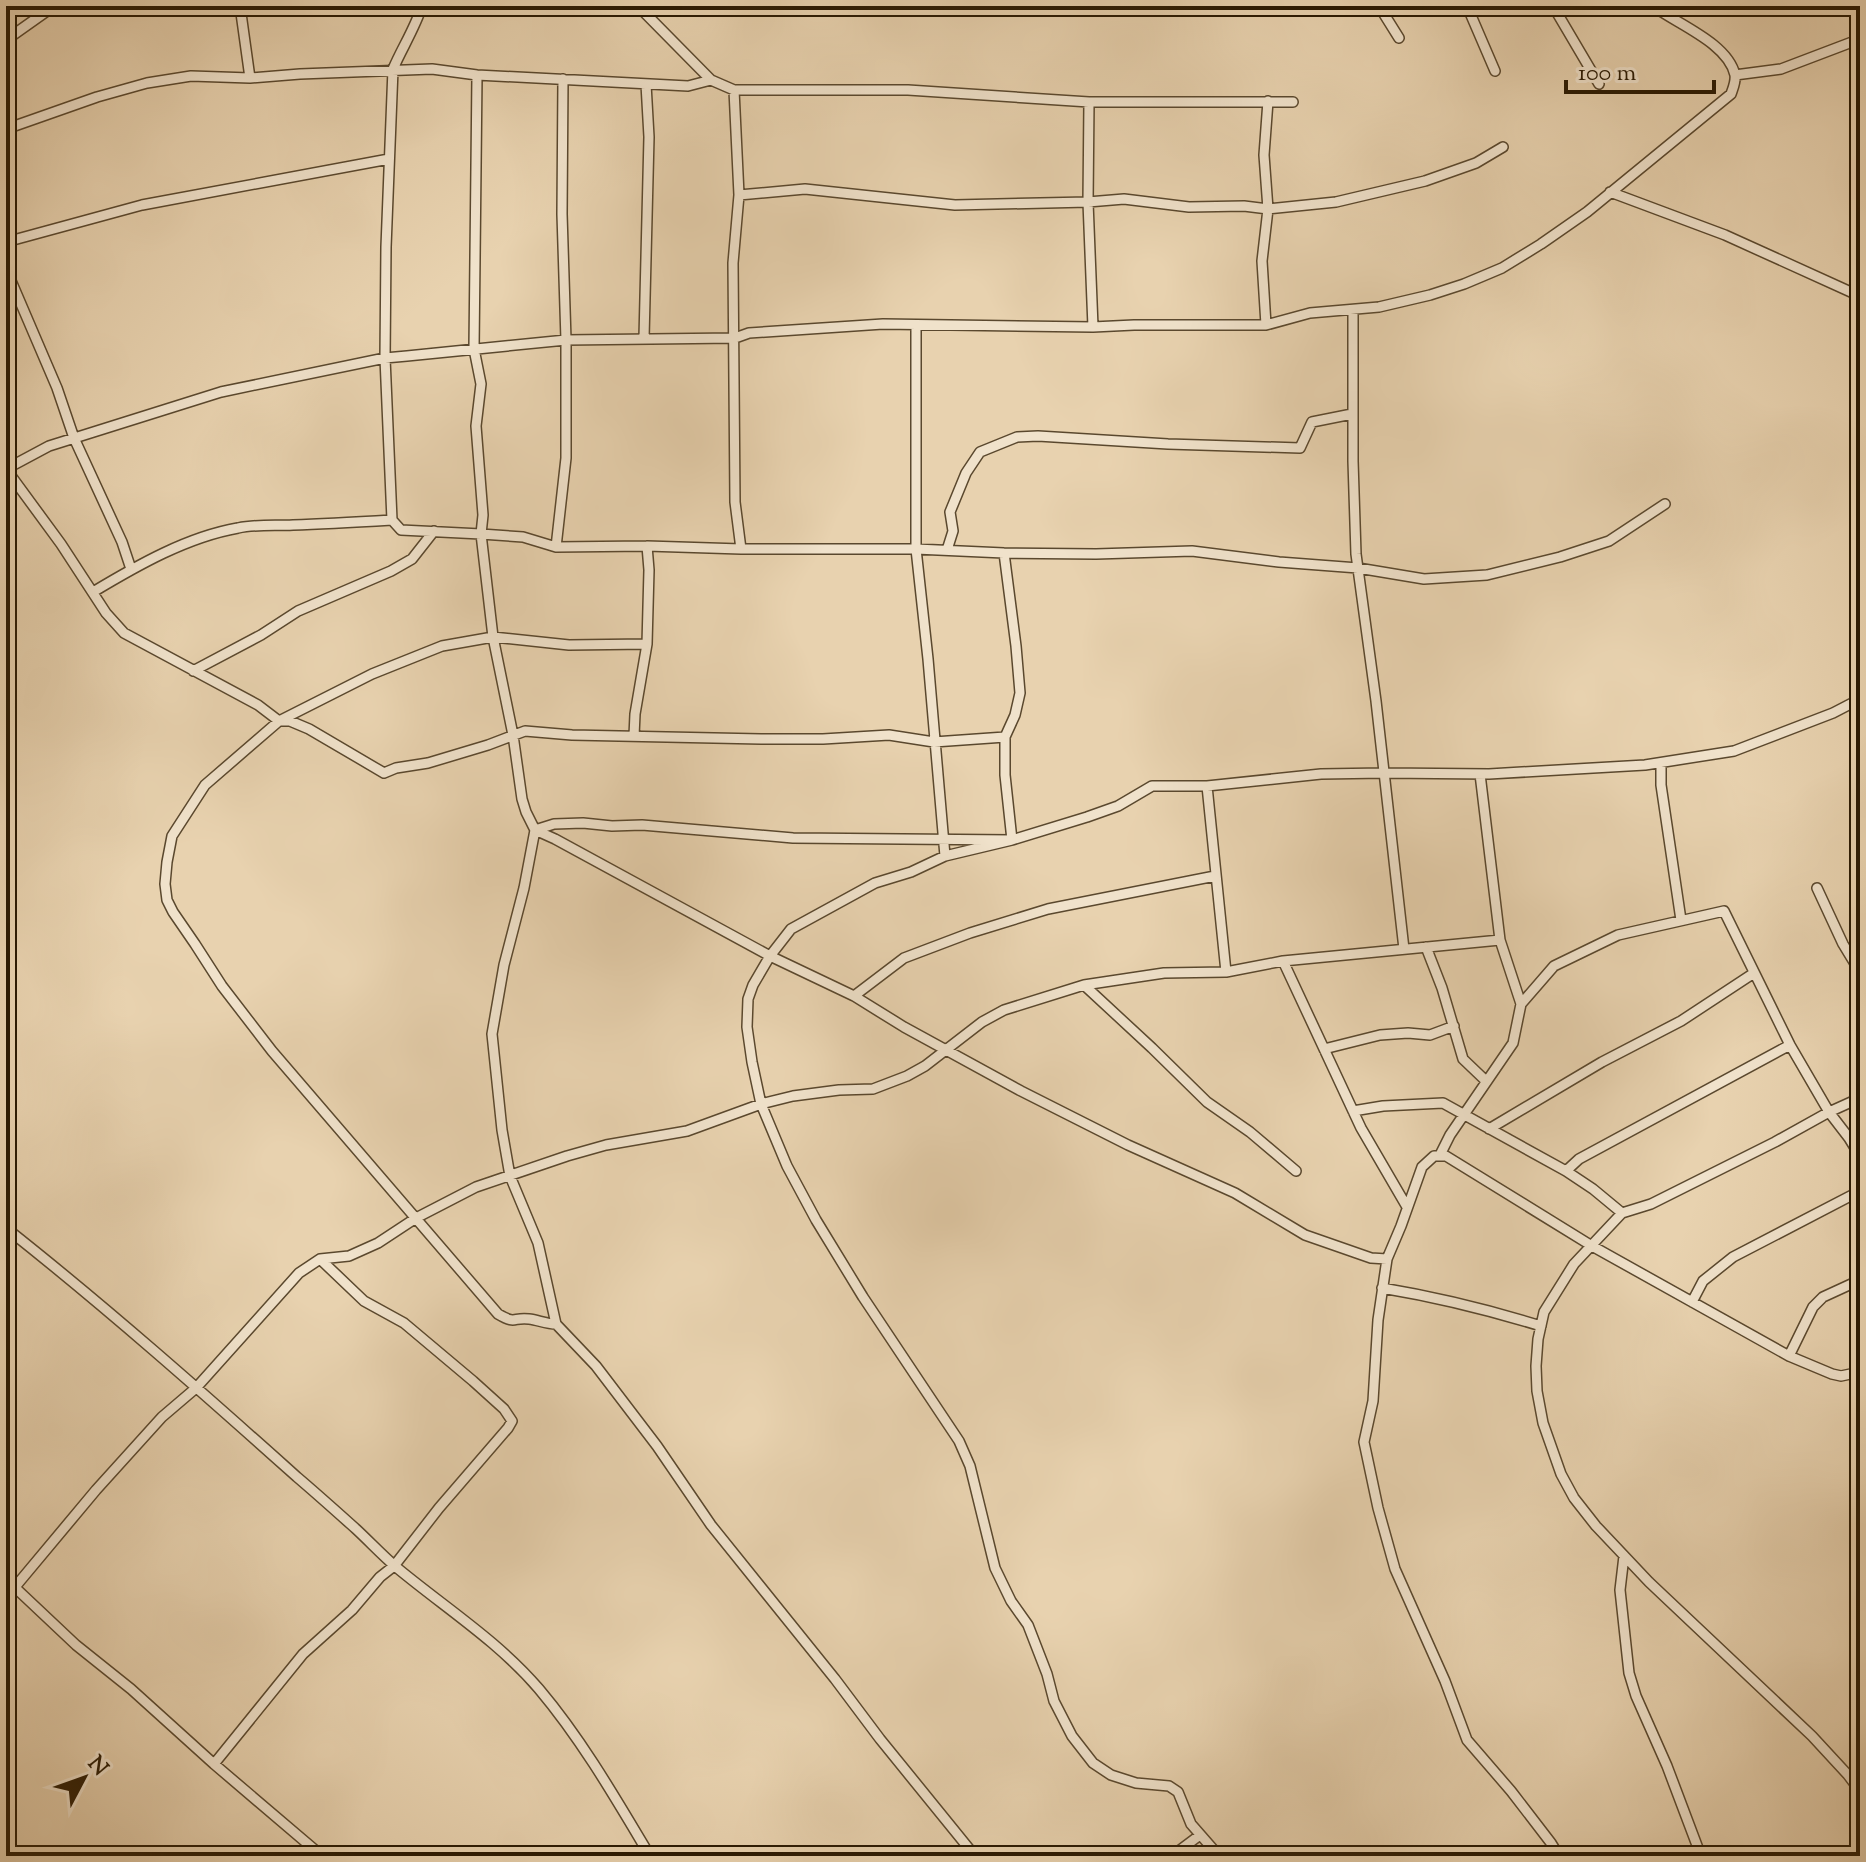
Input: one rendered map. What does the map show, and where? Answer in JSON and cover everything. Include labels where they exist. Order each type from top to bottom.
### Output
[{"type":"street","points":[[6,40],[54,6]]},
{"type":"street","points":[[240,6],[250,78]]},
{"type":"street","points":[[422,6],[393,69],[389,159],[385,358],[392,520],[401,530],[523,537],[556,547],[916,549],[1096,554],[1192,551],[1358,568],[1424,579],[1487,575],[1560,557],[1609,541],[1665,504]]},
{"type":"street","points":[[638,6],[711,80],[734,90],[908,90],[1089,102],[1293,102]]},
{"type":"street","points":[[1379,6],[1399,38]]},
{"type":"street","points":[[1467,6],[1495,71]]},
{"type":"street","points":[[1553,6],[1599,84]]},
{"type":"street","points":[[1005,737],[934,742],[889,735],[761,739],[572,735],[525,731],[428,763],[384,773],[309,729],[290,721],[279,721],[258,705],[124,633],[106,613],[6,469],[49,446],[221,392],[385,358],[566,340],[735,338],[749,333],[883,324],[1093,327],[1266,325],[1310,313],[1379,307],[1430,295],[1502,268],[1551,238],[1731,94],[1735,75],[1720,51],[1653,6]]},
{"type":"street","points":[[1735,75],[1781,69],[1860,39]]},
{"type":"street","points":[[6,129],[147,83],[191,76],[250,78],[393,69],[688,86],[711,80]]},
{"type":"street","points":[[477,75],[474,349],[481,384],[476,426],[483,515],[481,534],[493,637],[513,735],[522,799],[535,830],[504,965],[492,1034],[510,1176],[538,1243],[556,1324],[596,1366],[657,1446],[711,1525],[975,1856]]},
{"type":"street","points":[[556,547],[566,458],[563,79]]},
{"type":"street","points":[[644,338],[649,137],[646,84]]},
{"type":"street","points":[[734,90],[739,195],[733,263],[735,502],[741,549]]},
{"type":"street","points":[[1266,325],[1262,261],[1268,209],[1264,155],[1268,101]]},
{"type":"street","points":[[1089,102],[1088,202],[1093,327]]},
{"type":"street","points":[[739,195],[805,189],[955,205],[1124,199],[1189,207],[1268,209],[1336,202],[1425,181],[1476,163],[1503,147]]},
{"type":"street","points":[[6,242],[142,205],[389,159]]},
{"type":"street","points":[[1610,192],[1738,241],[1853,293],[1860,305]]},
{"type":"street","points":[[6,269],[131,569]]},
{"type":"street","points":[[1353,310],[1353,495],[1358,568],[1404,949]]},
{"type":"street","points":[[916,325],[916,549],[945,856]]},
{"type":"street","points":[[947,550],[953,531],[950,512],[966,473],[980,452],[1017,437],[1300,448],[1312,422],[1352,414]]},
{"type":"street","points":[[93,592],[131,569],[235,528],[392,520]]},
{"type":"street","points":[[193,671],[261,635],[298,611],[412,559],[434,531]]},
{"type":"street","points":[[634,736],[647,644],[647,546]]},
{"type":"street","points":[[1004,553],[1020,693],[1005,737],[1005,775],[1012,840]]},
{"type":"street","points":[[556,1324],[528,1319],[511,1321],[498,1314],[272,1051],[222,986],[173,912],[167,900],[165,884],[167,862],[172,836],[205,785],[279,721],[372,674],[442,646],[493,637],[569,645],[647,644]]},
{"type":"street","points":[[1219,1856],[1191,1824],[1178,1792],[1169,1786],[1136,1783],[1111,1775],[1093,1763],[1072,1736],[1054,1701],[1028,1625],[1011,1601],[995,1568],[970,1466],[959,1441],[882,1326],[816,1220],[787,1166],[761,1104],[752,1062],[747,1027],[748,999],[753,985],[791,929],[875,883],[911,872],[945,856],[1012,840],[1118,806],[1152,786],[1207,786],[1321,774],[1480,774],[1661,763],[1734,751],[1833,713],[1860,699]]},
{"type":"street","points":[[1661,763],[1661,785],[1681,920]]},
{"type":"street","points":[[1480,774],[1500,940],[1521,1004]]},
{"type":"street","points":[[1207,786],[1226,972]]},
{"type":"street","points":[[535,830],[554,824],[583,823],[793,838],[1012,840]]},
{"type":"street","points":[[535,830],[770,956],[854,996],[1021,1091],[1128,1145],[1235,1193],[1305,1235],[1371,1258],[1387,1259]]},
{"type":"street","points":[[854,996],[904,958],[970,933],[1048,909],[1215,876]]},
{"type":"street","points":[[1817,888],[1860,972]]},
{"type":"street","points":[[1440,1155],[1450,1135],[1513,1043],[1521,1004],[1554,966],[1618,935],[1724,911],[1790,1045],[1829,1112],[1860,1156]]},
{"type":"street","points":[[15,1587],[162,1417],[196,1388],[299,1273],[320,1259],[349,1256],[378,1243],[416,1218],[476,1187],[606,1145],[687,1131],[761,1104],[793,1096],[873,1089],[907,1076],[982,1022],[1004,1010],[1084,985],[1164,973],[1226,972],[1283,961],[1500,940]]},
{"type":"street","points":[[1426,947],[1463,1059],[1486,1081]]},
{"type":"street","points":[[1283,961],[1353,1111],[1407,1207]]},
{"type":"street","points":[[1489,1129],[1602,1062],[1681,1021],[1754,973]]},
{"type":"street","points":[[1084,985],[1207,1102],[1296,1171]]},
{"type":"street","points":[[1324,1049],[1380,1035],[1430,1035],[1454,1026]]},
{"type":"street","points":[[1566,1171],[1579,1159],[1790,1045]]},
{"type":"street","points":[[1860,1098],[1651,1204],[1622,1213],[1574,1264],[1544,1312],[1538,1339],[1537,1391],[1550,1446],[1561,1474],[1574,1498],[1596,1526],[1812,1736],[1860,1791]]},
{"type":"street","points":[[1353,1111],[1443,1103],[1566,1171],[1622,1213]]},
{"type":"street","points":[[1559,1856],[1511,1791],[1467,1740],[1445,1681],[1395,1569],[1364,1442],[1373,1401],[1378,1320],[1387,1259],[1422,1167],[1427,1160],[1446,1156],[1592,1246],[1789,1356],[1841,1376],[1860,1372]]},
{"type":"street","points":[[1692,1302],[1703,1281],[1733,1257],[1860,1191]]},
{"type":"street","points":[[6,1228],[196,1388],[394,1566],[477,1630],[538,1688],[592,1761],[650,1856]]},
{"type":"street","points":[[214,1764],[303,1654],[352,1610],[380,1577],[394,1566],[512,1421],[504,1409],[473,1381],[404,1323],[364,1301],[320,1259]]},
{"type":"street","points":[[1789,1356],[1813,1307],[1823,1297],[1860,1280]]},
{"type":"street","points":[[1382,1288],[1478,1308],[1541,1326]]},
{"type":"street","points":[[1624,1556],[1620,1590],[1629,1673],[1701,1856]]},
{"type":"street","points":[[6,1579],[76,1645],[131,1689],[322,1856]]},
{"type":"street","points":[[1172,1856],[1200,1835]]}]
